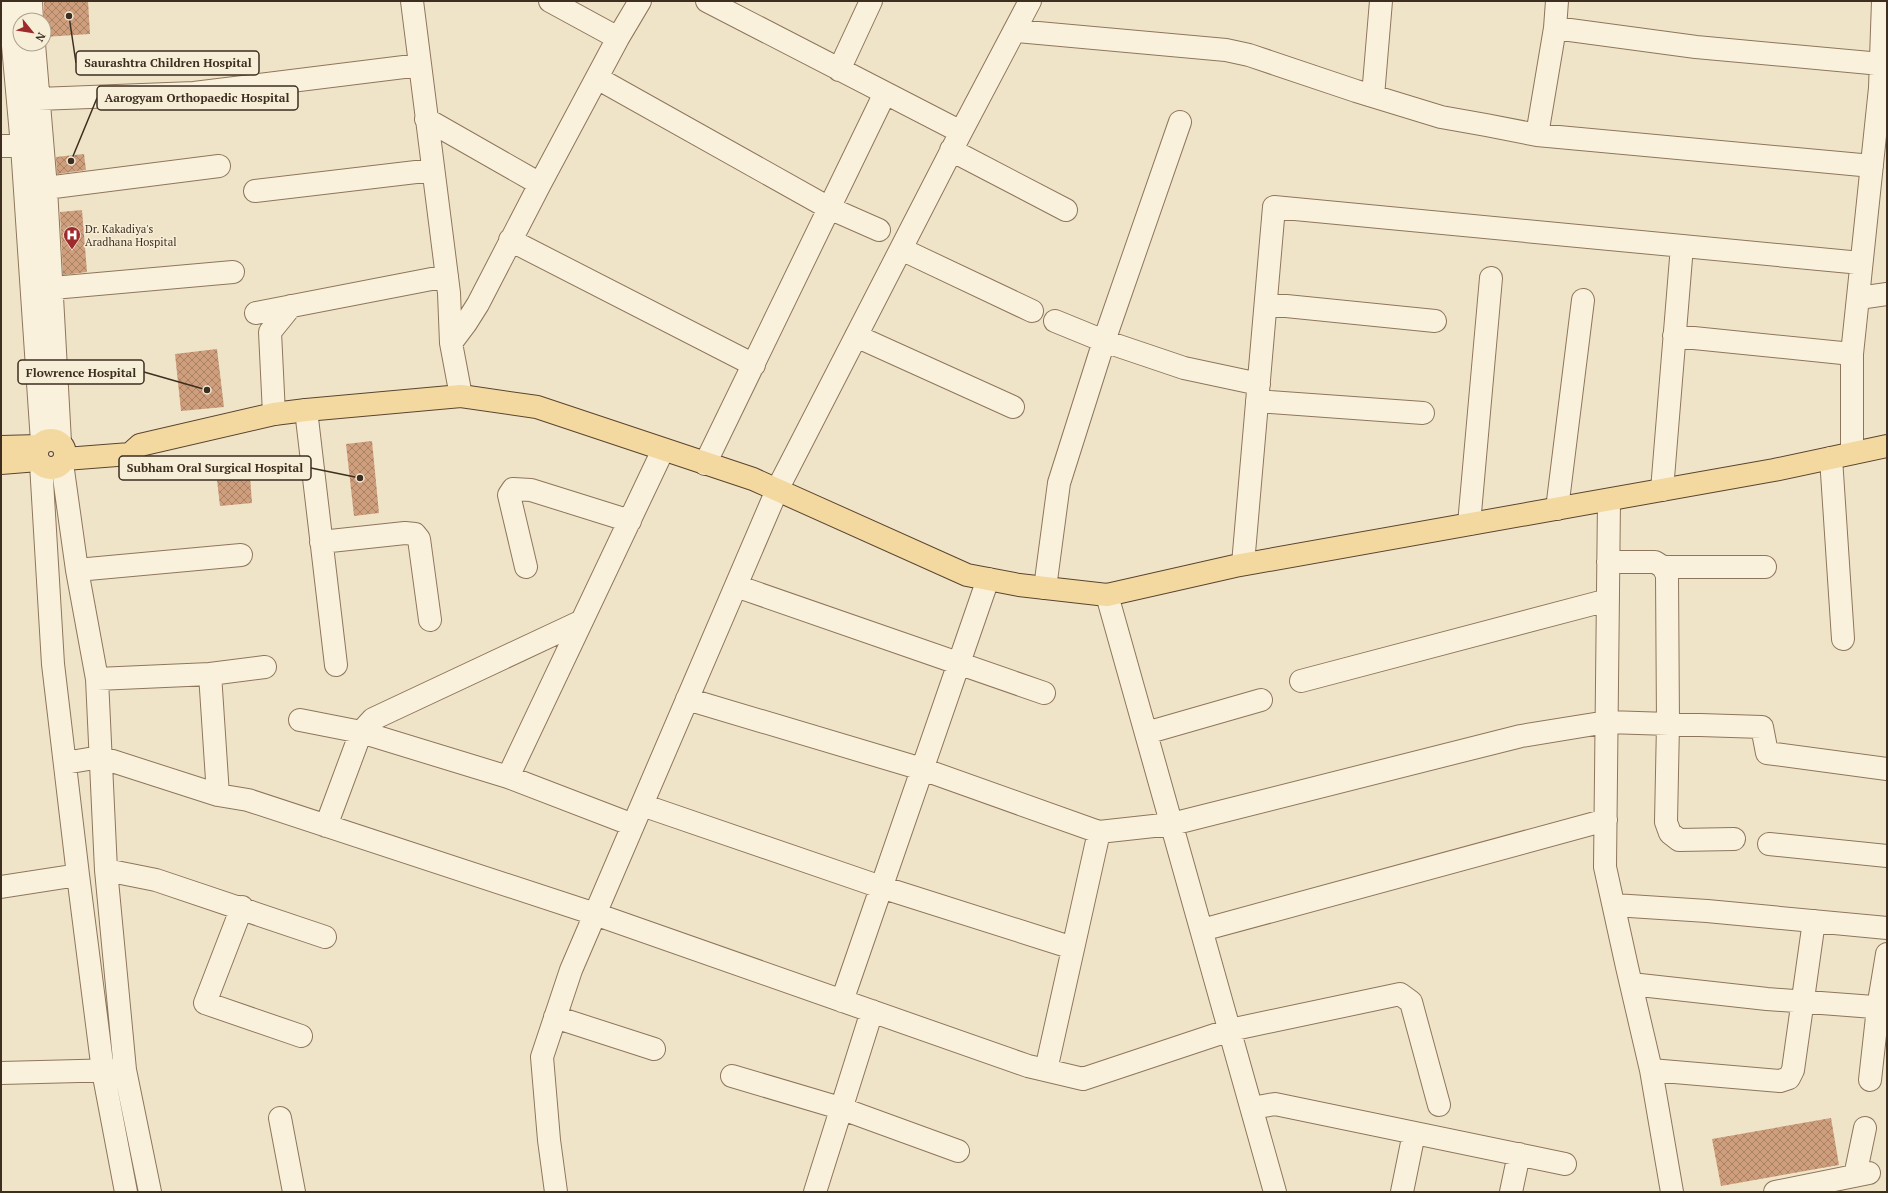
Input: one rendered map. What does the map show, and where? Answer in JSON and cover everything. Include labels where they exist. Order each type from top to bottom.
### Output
[{"type":"main road","points":[[1,464],[52,453],[129,440],[140,445],[274,414],[461,396],[537,408],[754,480],[966,575],[1045,588],[1107,595],[1243,564],[1774,470],[1887,446]]},
{"type":"main road","points":[[1,447],[52,453]]},
{"type":"street","points":[[9,1],[52,453],[77,570],[96,679],[106,870],[125,1070],[150,1192]]},
{"type":"street","points":[[31,1],[32,12]]},
{"type":"street","points":[[412,1],[447,276],[451,343],[461,396]]},
{"type":"street","points":[[550,1],[618,38]]},
{"type":"street","points":[[451,343],[478,304],[510,240],[618,38],[640,1]]},
{"type":"street","points":[[706,1],[885,93],[956,141],[1066,210]]},
{"type":"street","points":[[839,70],[871,1]]},
{"type":"street","points":[[556,1192],[549,1140],[542,1057],[571,970],[777,490],[956,141],[1016,31],[1030,1]]},
{"type":"street","points":[[1373,96],[1381,1]]},
{"type":"street","points":[[1537,135],[1555,28],[1557,1]]},
{"type":"street","points":[[1852,453],[1852,354],[1859,298],[1861,263],[1877,170],[1884,88],[1881,64],[1884,1]]},
{"type":"street","points":[[1555,28],[1696,47],[1881,64]]},
{"type":"street","points":[[1016,31],[1226,50],[1249,55],[1441,117],[1537,135],[1877,170]]},
{"type":"street","points":[[35,52],[38,99],[22,146],[46,188],[53,288],[53,664],[103,1071],[126,1192]]},
{"type":"street","points":[[38,99],[194,93],[420,65]]},
{"type":"street","points":[[597,78],[829,208],[879,230]]},
{"type":"street","points":[[705,464],[885,93]]},
{"type":"street","points":[[426,119],[540,184]]},
{"type":"street","points":[[1045,588],[1059,483],[1104,341],[1180,122]]},
{"type":"street","points":[[46,188],[219,166]]},
{"type":"street","points":[[255,191],[433,170]]},
{"type":"street","points":[[1243,564],[1274,207],[1861,263]]},
{"type":"street","points":[[510,240],[754,364]]},
{"type":"street","points":[[1662,490],[1682,246]]},
{"type":"street","points":[[901,249],[1032,311]]},
{"type":"street","points":[[53,288],[233,272]]},
{"type":"street","points":[[256,313],[447,276]]},
{"type":"street","points":[[1469,524],[1491,278]]},
{"type":"street","points":[[1859,298],[1887,294]]},
{"type":"street","points":[[1557,509],[1583,300]]},
{"type":"street","points":[[1266,304],[1435,322]]},
{"type":"street","points":[[274,414],[270,332],[291,306]]},
{"type":"street","points":[[1055,321],[1104,341],[1258,393],[1423,413]]},
{"type":"street","points":[[856,336],[1013,407]]},
{"type":"street","points":[[1674,336],[1852,354]]},
{"type":"street","points":[[306,410],[336,665]]},
{"type":"street","points":[[508,777],[663,450]]},
{"type":"street","points":[[1831,458],[1843,639]]},
{"type":"street","points":[[526,567],[509,495],[513,489],[531,490],[630,521]]},
{"type":"street","points":[[1609,500],[1606,867],[1651,1070],[1672,1192]]},
{"type":"street","points":[[321,542],[405,533],[414,534],[419,540],[430,620]]},
{"type":"street","points":[[77,570],[241,555]]},
{"type":"street","points":[[1608,562],[1655,562],[1663,567],[1667,575],[1668,724],[1666,822],[1670,833],[1679,840],[1734,839]]},
{"type":"street","points":[[1663,567],[1765,568]]},
{"type":"street","points":[[842,1001],[988,579]]},
{"type":"street","points":[[736,586],[1044,693]]},
{"type":"street","points":[[1107,595],[1275,1192]]},
{"type":"street","points":[[1301,681],[1608,600]]},
{"type":"street","points":[[326,826],[361,732],[373,719],[582,621]]},
{"type":"street","points":[[96,679],[210,674],[265,667]]},
{"type":"street","points":[[210,674],[218,795]]},
{"type":"street","points":[[687,699],[922,769],[1100,832],[1172,824],[1521,736],[1607,722],[1762,727],[1767,753],[1887,769]]},
{"type":"street","points":[[1146,733],[1261,700]]},
{"type":"street","points":[[300,720],[361,732],[508,777],[633,825]]},
{"type":"street","points":[[65,763],[100,757],[218,795],[248,800],[595,914],[1028,1066],[1083,1079],[1230,1030],[1400,994],[1411,1002],[1439,1105]]},
{"type":"street","points":[[642,805],[881,887],[1073,948]]},
{"type":"street","points":[[1202,930],[1606,820]]},
{"type":"street","points":[[1046,1070],[1100,832]]},
{"type":"street","points":[[1769,844],[1887,856]]},
{"type":"street","points":[[106,870],[156,880],[242,907],[325,937]]},
{"type":"street","points":[[1,887],[78,874]]},
{"type":"street","points":[[1614,906],[1887,928]]},
{"type":"street","points":[[242,907],[205,1003],[301,1036]]},
{"type":"street","points":[[1651,1070],[1780,1082],[1789,1078],[1793,1070],[1804,1002],[1814,921]]},
{"type":"street","points":[[1870,1080],[1883,1008],[1887,954]]},
{"type":"street","points":[[1631,984],[1804,1002],[1883,1008]]},
{"type":"street","points":[[815,1192],[840,1108],[872,1011]]},
{"type":"street","points":[[555,1017],[654,1049]]},
{"type":"street","points":[[1,1073],[125,1070]]},
{"type":"street","points":[[732,1076],[840,1108],[958,1151]]},
{"type":"street","points":[[1252,1108],[1275,1104],[1565,1164]]},
{"type":"street","points":[[280,1118],[294,1192]]},
{"type":"street","points":[[1775,1192],[1862,1174],[1866,1128]]},
{"type":"street","points":[[1402,1192],[1414,1133]]},
{"type":"street","points":[[1511,1192],[1519,1154]]},
{"type":"building","points":[[44,1],[88,1],[90,34],[52,36],[52,12],[44,12]]},
{"type":"building","points":[[84,154],[86,170],[57,174],[56,157]]},
{"type":"building","points":[[82,210],[87,272],[63,275],[60,212]]},
{"type":"building","points":[[217,349],[224,407],[181,411],[175,354]]},
{"type":"building","points":[[372,441],[379,513],[354,516],[346,444]]},
{"type":"building","points":[[250,477],[252,503],[220,506],[217,480]]},
{"type":"building","points":[[1831,1118],[1839,1165],[1721,1186],[1712,1139]]},
{"type":"place","name":"Saurashtra Children Hospital","points":[[69,16]]},
{"type":"place","name":"Aarogyam Orthopaedic Hospital","points":[[71,161]]},
{"type":"place","name":"Dr. Kakadiya's Aradhana Hospital","points":[[72,250]]},
{"type":"place","name":"Flowrence Hospital","points":[[207,390]]},
{"type":"place","name":"Subham Oral Surgical Hospital","points":[[360,478]]}]
